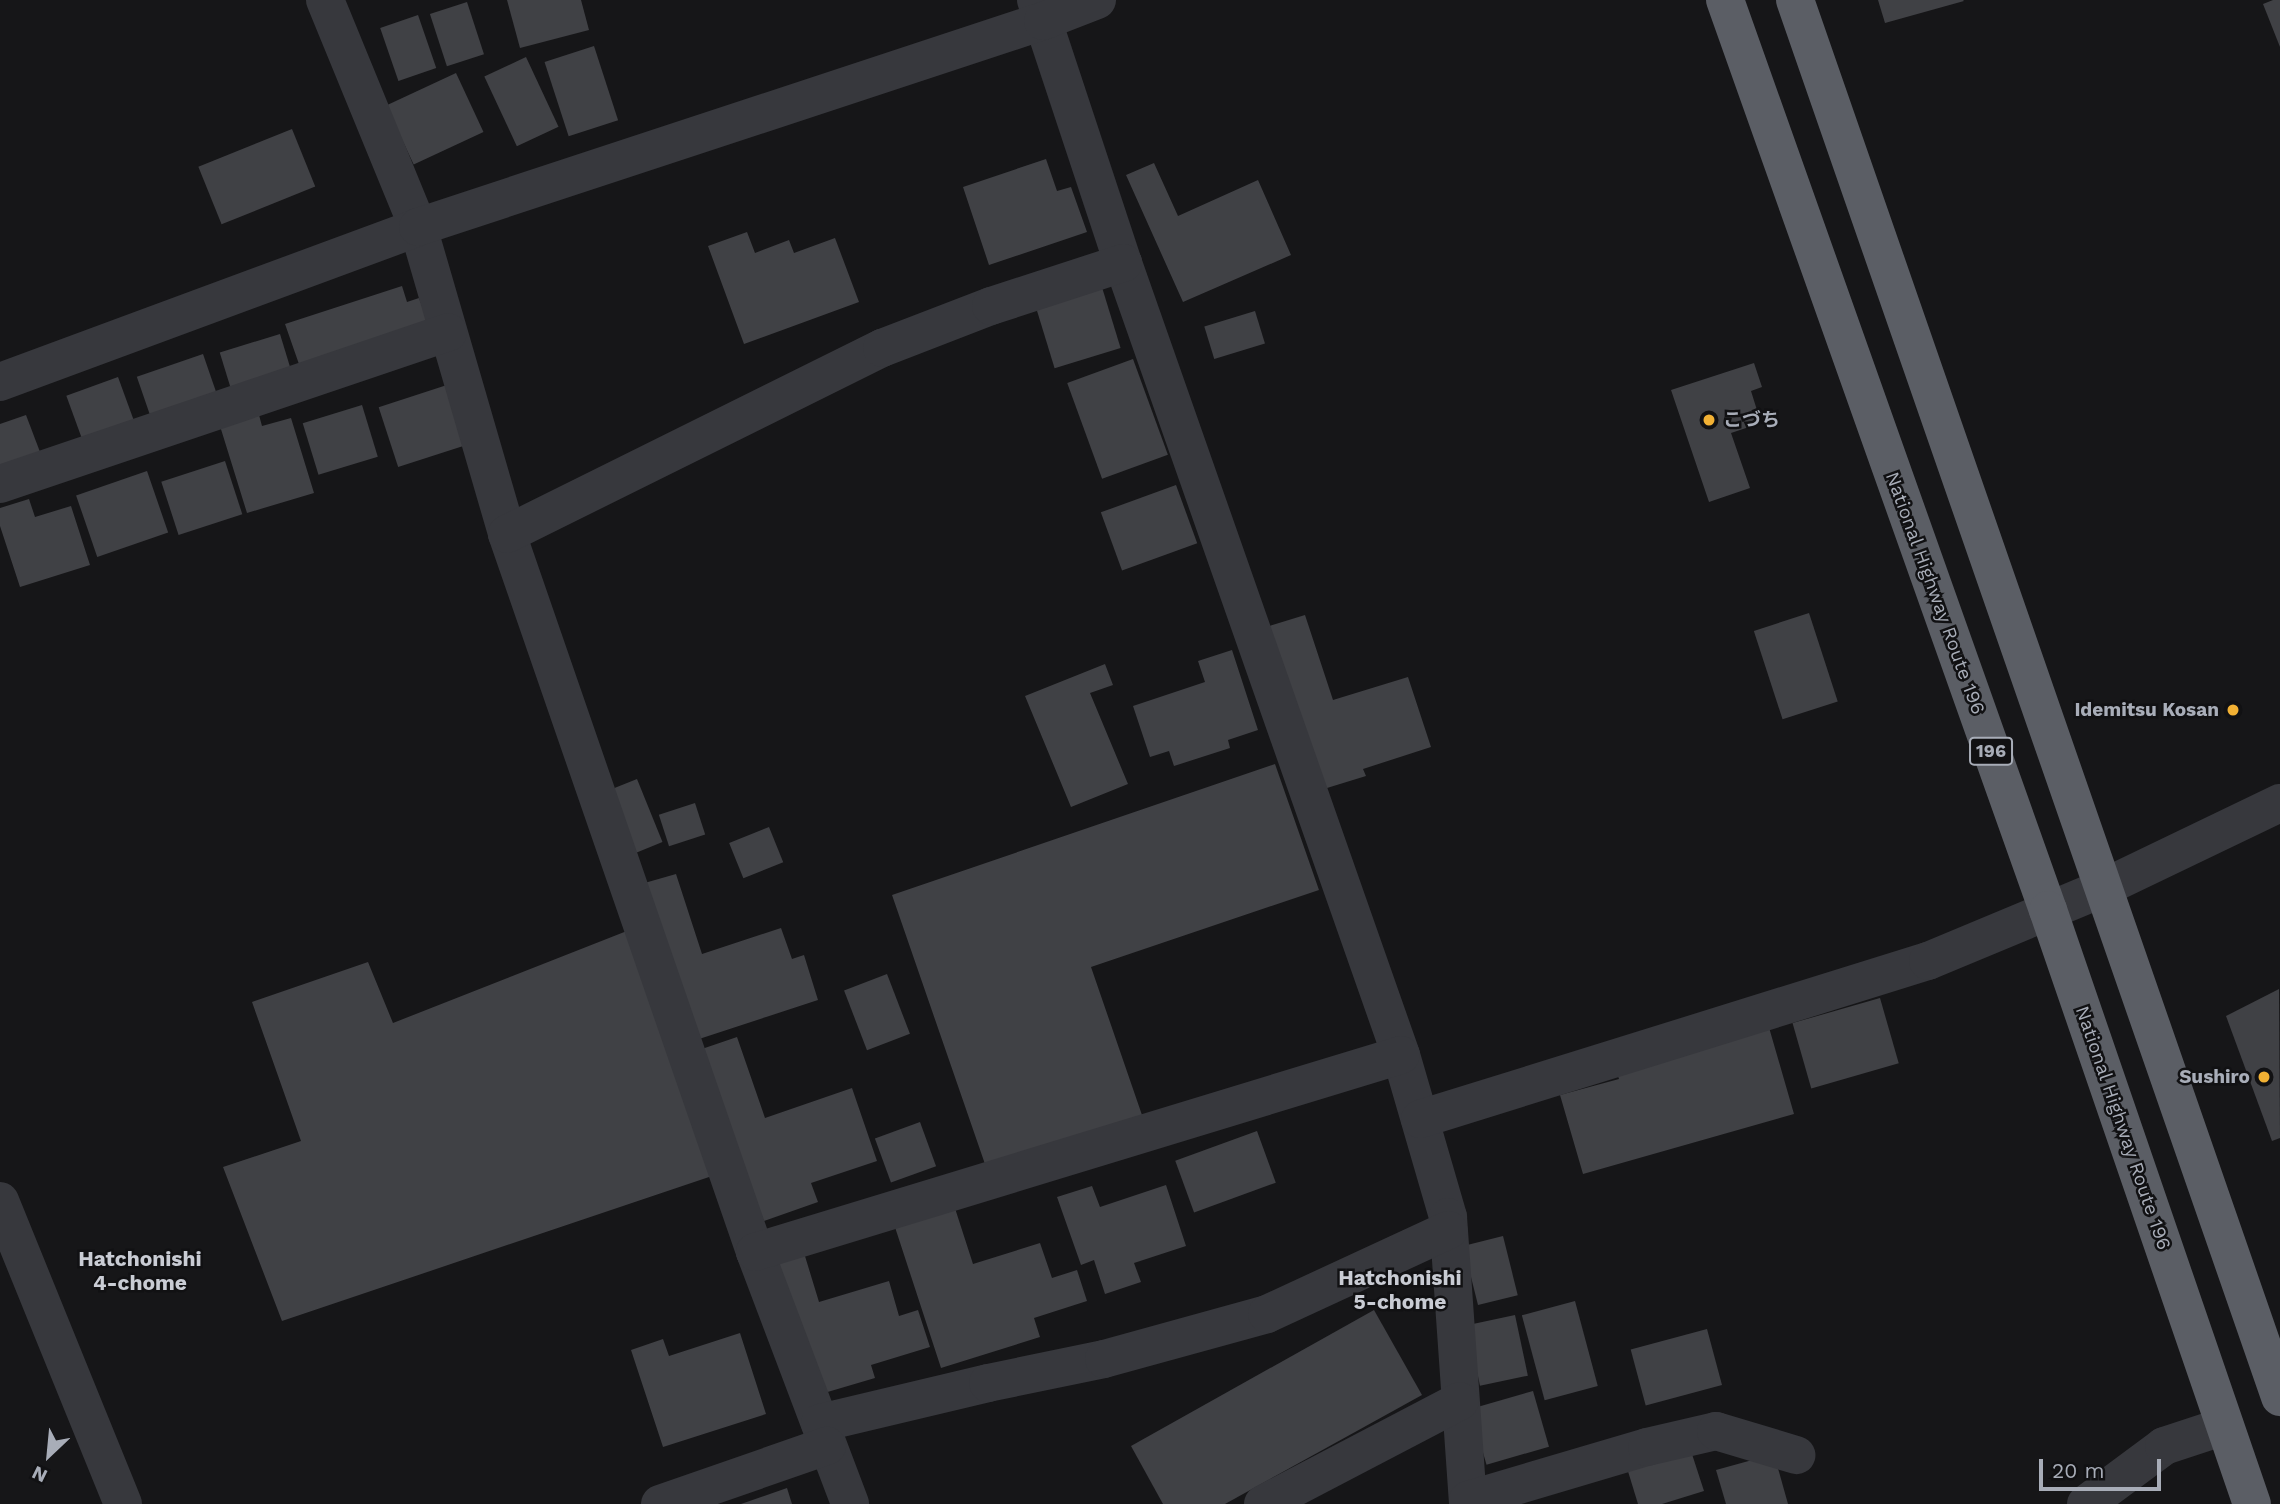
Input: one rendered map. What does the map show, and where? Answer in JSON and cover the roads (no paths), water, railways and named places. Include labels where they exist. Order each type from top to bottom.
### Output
[{"type":"highway","name":"National Highway Route 196","points":[[1725,0],[2048,910],[2252,1504]]},
{"type":"highway","points":[[1795,0],[2280,1396]]},
{"type":"street","points":[[325,0],[418,227],[507,534],[755,1252],[850,1504]]},
{"type":"street","points":[[0,382],[418,227],[1040,11],[1097,0]]},
{"type":"street","points":[[1040,11],[1123,263],[1401,1055],[1420,1119],[1449,1230],[1468,1502],[1647,1447],[1716,1431],[1796,1455]]},
{"type":"street","points":[[507,534],[882,348],[991,306],[1123,263]]},
{"type":"street","points":[[0,484],[448,332]]},
{"type":"street","points":[[1420,1119],[1928,961],[2103,888],[2280,803]]},
{"type":"street","points":[[755,1252],[1401,1055]]},
{"type":"street","points":[[0,1201],[122,1504]]},
{"type":"street","points":[[660,1504],[823,1435],[988,1383],[1104,1359],[1267,1314],[1449,1230]]},
{"type":"street","points":[[1264,1504],[1460,1401]]},
{"type":"street","points":[[2086,1504],[2164,1446],[2225,1426]]},
{"type":"place","name":"こづち","points":[[1709,420]]},
{"type":"place","name":"Idemitsu Kosan","points":[[2233,710]]},
{"type":"place","name":"Sushiro","points":[[2264,1077]]},
{"type":"district","name":"Hatchonishi 4-chome","points":[[140,1271]]},
{"type":"district","name":"Hatchonishi 5-chome","points":[[1400,1290]]}]
